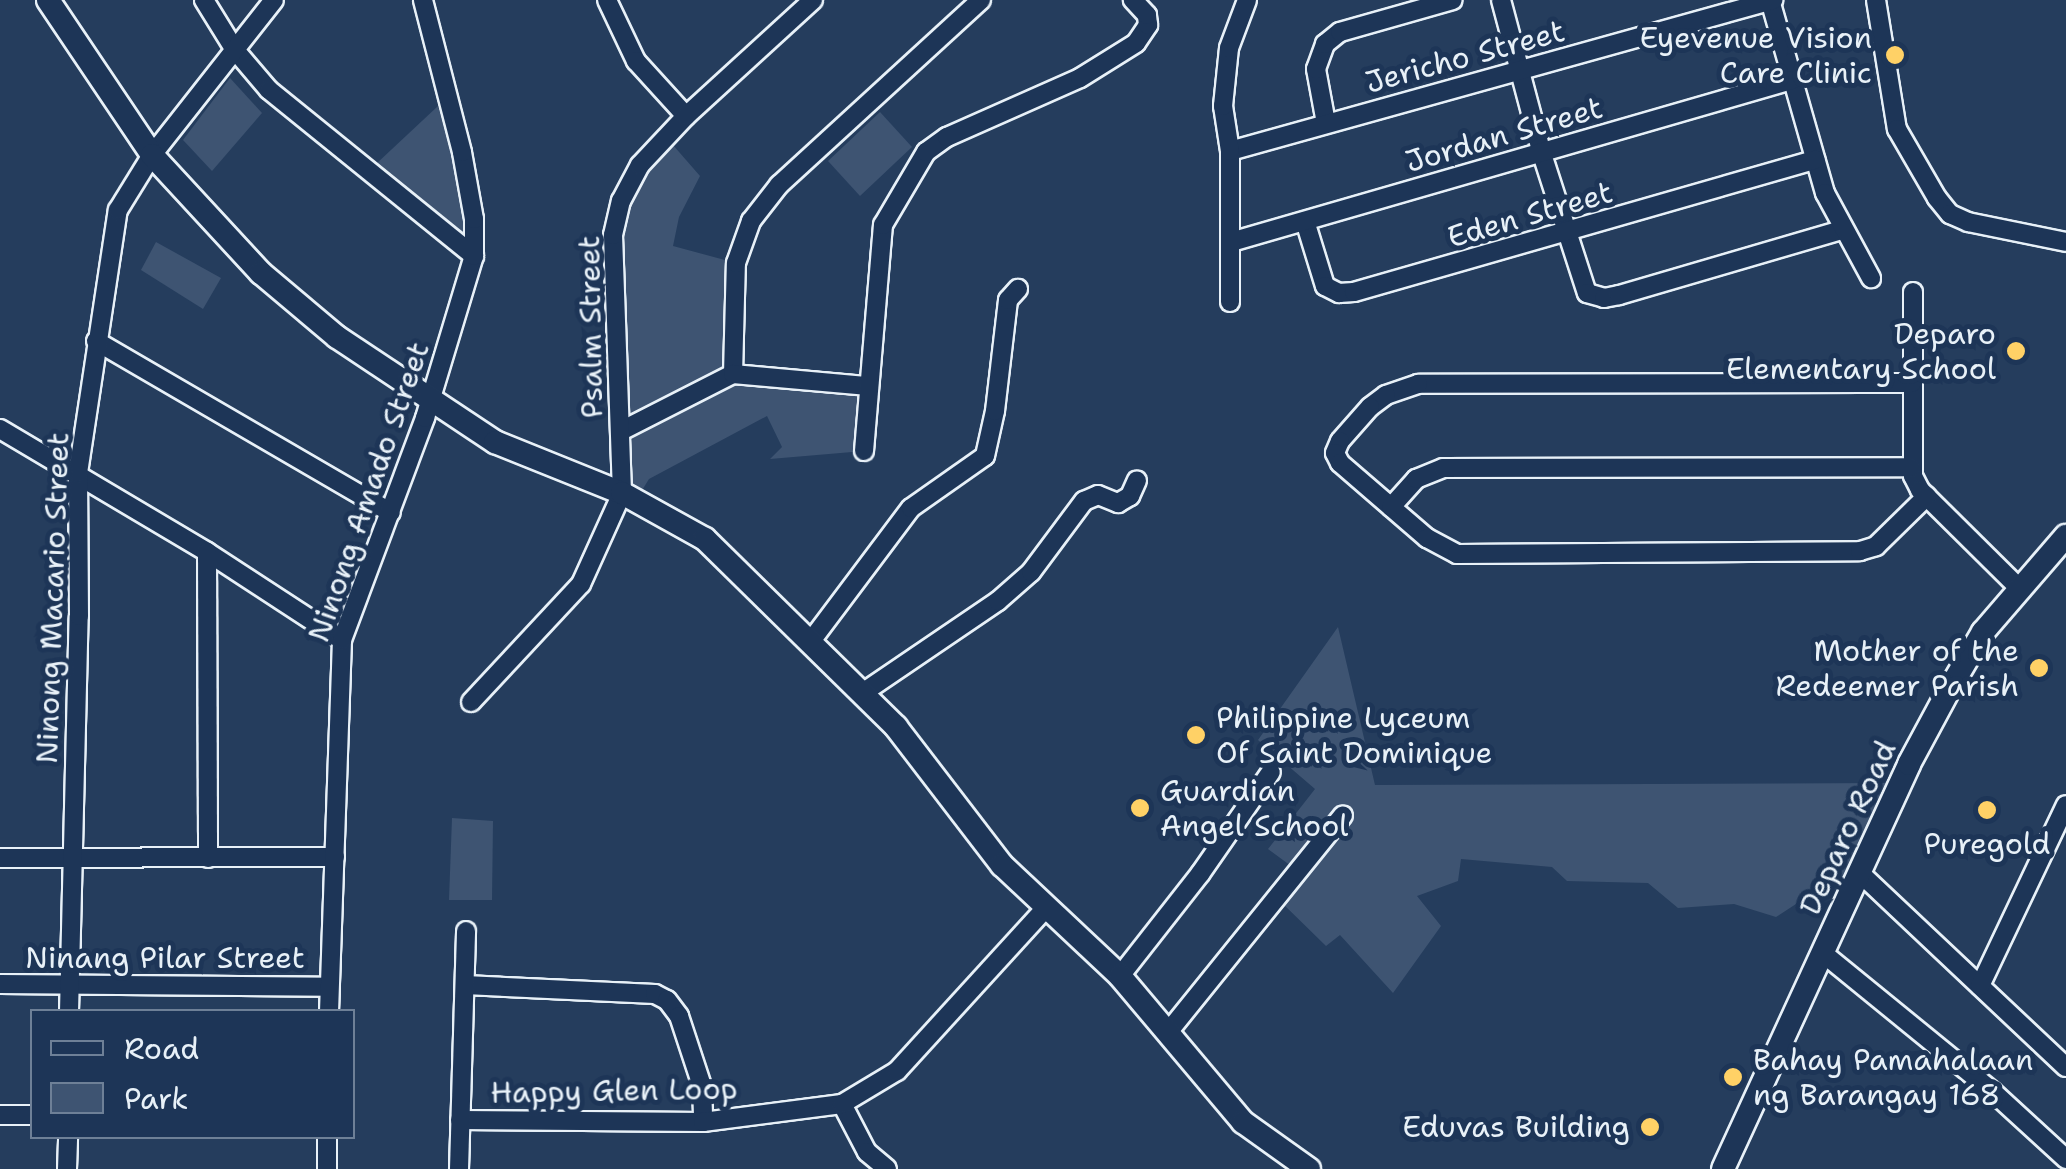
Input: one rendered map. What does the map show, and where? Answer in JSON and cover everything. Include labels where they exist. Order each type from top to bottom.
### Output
[{"type":"main road","points":[[48,0],[152,155],[261,272],[337,336],[430,402],[496,442],[622,493],[705,540],[864,692],[924,761],[1002,865],[1120,976],[1243,1122],[1309,1169]]},
{"type":"main road","name":"Deparo Road","points":[[1722,1169],[1909,764],[1958,673],[2018,588],[2066,536]]},
{"type":"street","points":[[204,0],[235,50],[292,110],[474,256]]},
{"type":"street","name":"Ninong Macario Street","points":[[69,1009],[78,473],[118,210],[152,155],[274,0]]},
{"type":"street","name":"Ninong Amado Street","points":[[329,1009],[337,685],[342,640],[430,402],[474,256],[474,219],[462,152],[422,0]]},
{"type":"street","points":[[608,0],[636,61],[686,116]]},
{"type":"street","name":"Psalm Street","points":[[622,493],[614,234],[621,201],[640,165],[686,116],[813,0]]},
{"type":"street","points":[[733,374],[736,263],[751,221],[778,184],[981,0]]},
{"type":"street","points":[[864,451],[883,225],[926,152],[947,136],[1080,78],[1136,43],[1148,25],[1147,15],[1133,0]]},
{"type":"street","points":[[1230,302],[1230,151],[1223,106],[1229,48],[1247,0]]},
{"type":"street","points":[[1326,123],[1316,68],[1325,44],[1340,32],[1453,0]]},
{"type":"street","points":[[1502,0],[1542,154],[1586,294],[1604,298],[1844,229]]},
{"type":"street","points":[[1771,0],[1825,193],[1871,278]]},
{"type":"street","name":"Jericho Street","points":[[1230,151],[1771,0]]},
{"type":"street","points":[[1876,0],[1897,129],[1937,198],[1950,214],[1968,222],[2066,242]]},
{"type":"street","name":"Jordan Street","points":[[1231,242],[1792,80]]},
{"type":"street","name":"Eden Street","points":[[1305,221],[1325,286],[1339,293],[1566,235],[1815,160]]},
{"type":"street","points":[[810,641],[911,508],[984,456],[996,411],[1008,300],[1018,289]]},
{"type":"street","points":[[1913,292],[1911,467],[1916,484],[2018,588]]},
{"type":"street","points":[[96,341],[391,513]]},
{"type":"street","points":[[621,431],[733,374],[868,386]]},
{"type":"street","points":[[1912,383],[1418,384],[1386,395],[1370,407],[1336,447],[1340,463],[1438,547],[1457,554],[1852,552],[1876,546],[1927,496]]},
{"type":"street","points":[[0,429],[208,552],[342,640]]},
{"type":"street","points":[[1391,507],[1416,479],[1443,468],[1911,467]]},
{"type":"street","points":[[864,692],[1020,582],[1084,501],[1098,495],[1118,503],[1130,496],[1137,480]]},
{"type":"street","points":[[471,702],[581,584],[622,493]]},
{"type":"street","points":[[208,552],[208,858]]},
{"type":"street","points":[[1120,976],[1270,772]]},
{"type":"street","points":[[1980,986],[2066,805]]},
{"type":"street","points":[[1169,1031],[1343,815]]},
{"type":"street","points":[[0,858],[335,857]]},
{"type":"street","points":[[1860,873],[2066,1067]]},
{"type":"street","name":"Happy Glen Loop","points":[[460,1120],[703,1122],[842,1104],[897,1071],[1046,907]]},
{"type":"street","points":[[459,1169],[466,931]]},
{"type":"street","points":[[1824,954],[1993,1092],[2066,1159]]},
{"type":"street","name":"Ninang Pilar Street","points":[[0,984],[329,987]]},
{"type":"street","points":[[465,986],[655,994],[667,1000],[678,1016],[702,1086],[703,1122]]},
{"type":"street","points":[[842,1104],[867,1152],[886,1169]]},
{"type":"street","points":[[0,1115],[30,1115]]},
{"type":"street","points":[[67,1169],[68,1139]]},
{"type":"street","points":[[327,1139],[327,1169]]},
{"type":"green space","points":[[230,78],[262,113],[212,171],[183,140]]},
{"type":"green space","points":[[438,106],[451,150],[468,237],[376,164]]},
{"type":"green space","points":[[880,112],[912,147],[860,196],[828,161]]},
{"type":"green space","points":[[666,137],[700,176],[679,217],[673,246],[736,263],[733,374],[868,386],[864,451],[770,459],[782,447],[767,416],[649,479],[636,500],[622,493],[613,235],[640,165]]},
{"type":"green space","points":[[156,242],[221,278],[203,309],[141,270]]},
{"type":"green space","points":[[1338,627],[1375,785],[1890,783],[1844,878],[1776,917],[1734,904],[1678,908],[1648,883],[1567,881],[1552,867],[1461,859],[1458,881],[1417,896],[1441,926],[1393,993],[1340,935],[1326,946],[1280,901],[1302,874],[1268,849],[1315,789],[1258,740]]},
{"type":"green space","points":[[452,818],[493,821],[492,900],[449,900]]},
{"type":"place","name":"Eyevenue Vision Care Clinic","points":[[1895,55]]},
{"type":"place","name":"Deparo Elementary School","points":[[2016,351]]},
{"type":"place","name":"Mother of the Redeemer Parish","points":[[2039,668]]},
{"type":"place","name":"Philippine Lyceum Of Saint Dominique","points":[[1196,735]]},
{"type":"place","name":"Guardian Angel School","points":[[1140,808]]},
{"type":"place","name":"Puregold","points":[[1987,810]]},
{"type":"place","name":"Bahay Pamahalaan ng Barangay 168","points":[[1733,1077]]},
{"type":"place","name":"Eduvas Building","points":[[1650,1127]]}]
